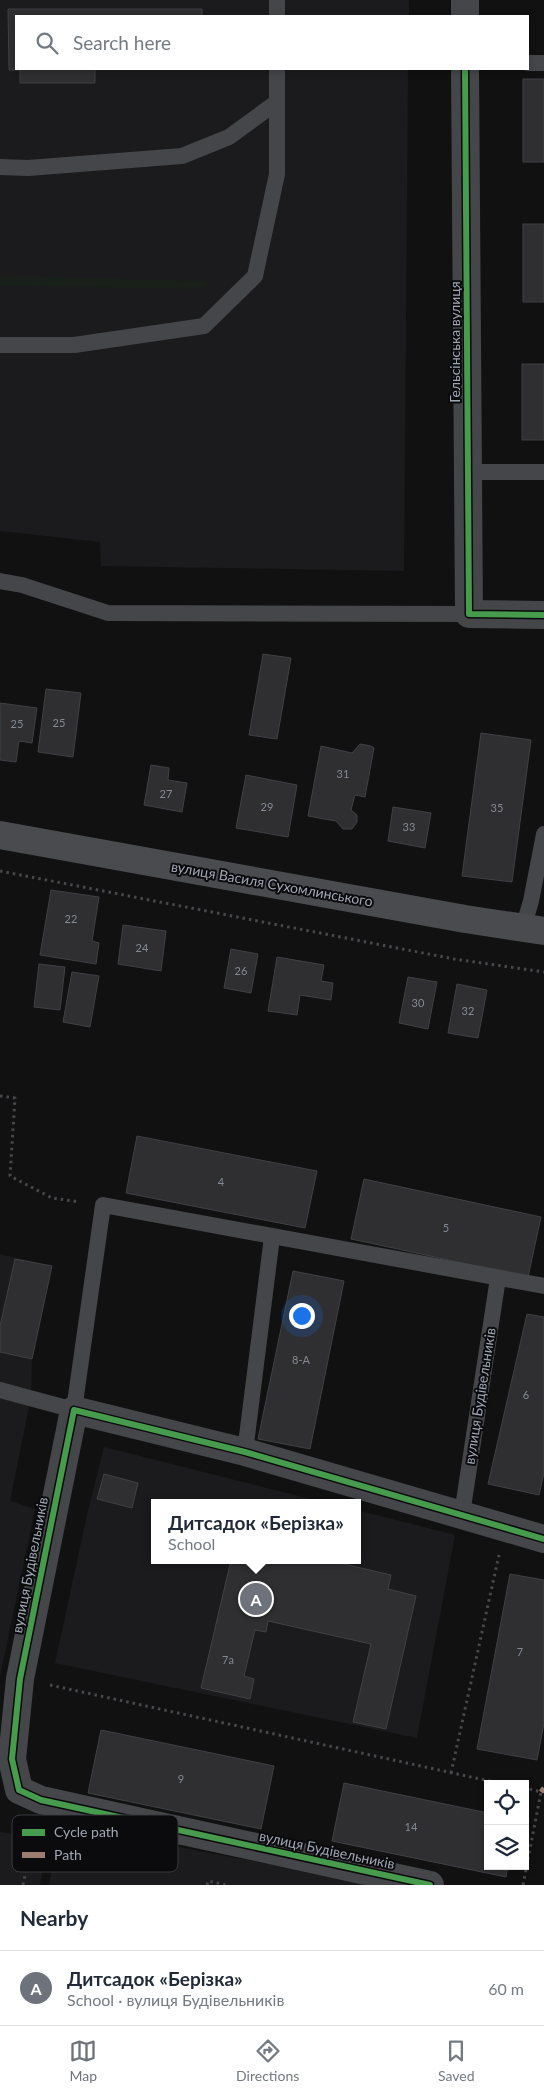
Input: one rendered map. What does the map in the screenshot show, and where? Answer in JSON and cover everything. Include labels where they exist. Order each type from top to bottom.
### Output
[{"type":"main road","name":"вулиця Василя Сухомлинського","points":[[0,835],[533,930]]},
{"type":"street","points":[[465,0],[465,15]]},
{"type":"street","name":"Гельсінська вулиця","points":[[466,70],[469,614]]},
{"type":"street","points":[[469,614],[544,615]]},
{"type":"street","points":[[74,1410],[245,1452],[544,1539]]},
{"type":"street","name":"вулиця Будівельників","points":[[74,1410],[20,1679],[12,1759],[19,1790],[41,1800],[110,1815]]},
{"type":"street","name":"вулиця Будівельників","points":[[178,1830],[430,1885]]},
{"type":"lane","points":[[277,15],[278,0]]},
{"type":"lane","points":[[529,63],[544,63]]},
{"type":"lane","points":[[0,345],[74,345],[204,326],[255,276],[277,174],[277,70]]},
{"type":"lane","points":[[0,167],[28,168],[182,156],[229,137],[277,102]]},
{"type":"lane","points":[[468,472],[544,472]]},
{"type":"lane","points":[[0,581],[22,585],[108,613],[469,614]]},
{"type":"lane","points":[[533,930],[531,901],[544,834]]},
{"type":"lane","points":[[103,1205],[544,1286]]},
{"type":"lane","name":"вулиця Будівельників","points":[[74,1410],[103,1205]]},
{"type":"lane","points":[[245,1452],[272,1237]]},
{"type":"lane","name":"вулиця Будівельників","points":[[462,1514],[498,1278]]},
{"type":"lane","points":[[0,1390],[74,1410]]},
{"type":"path","points":[[0,871],[444,957],[544,972]]},
{"type":"path","points":[[0,1096],[15,1098],[10,1176],[52,1198],[103,1205]]},
{"type":"path","points":[[451,1772],[505,1528]]},
{"type":"path","points":[[20,1679],[486,1780]]},
{"type":"path","points":[[523,1885],[541,1792],[529,1789]]},
{"type":"path","points":[[38,1815],[41,1800]]},
{"type":"path","points":[[24,1885],[27,1872]]},
{"type":"path","points":[[207,1885],[208,1881],[227,1885]]},
{"type":"shaded area","points":[[0,0],[409,0],[409,15],[15,15],[15,70],[408,70],[404,571],[101,566],[100,542],[0,531]]},
{"type":"shaded area","points":[[0,276],[200,281],[205,282],[205,285],[200,289],[0,286]]},
{"type":"shaded area","points":[[0,1254],[52,1266],[32,1359],[31,1397],[10,1501],[35,1509],[0,1677]]},
{"type":"shaded area","points":[[104,1447],[311,1499],[151,1499],[151,1564],[361,1564],[361,1511],[455,1535],[417,1738],[55,1663],[87,1515]]},
{"type":"shaded area","points":[[0,1832],[12,1834],[12,1872],[42,1872],[40,1885],[0,1885]]},
{"type":"shaded area","points":[[178,1847],[382,1885],[49,1885],[51,1872],[178,1872]]},
{"type":"building","points":[[8,9],[202,9],[202,15],[15,15],[15,70],[9,70]]},
{"type":"building","points":[[20,70],[95,70],[95,83],[20,83]]},
{"type":"building","points":[[523,79],[544,79],[544,162],[523,162]]},
{"type":"building","points":[[523,224],[544,224],[544,302],[523,302]]},
{"type":"building","points":[[522,364],[544,364],[544,440],[522,440]]},
{"type":"building","points":[[263,654],[291,658],[277,739],[249,735]]},
{"type":"building","points":[[46,689],[81,693],[73,757],[38,752]]},
{"type":"building","points":[[0,703],[37,708],[32,743],[19,741],[16,762],[0,760]]},
{"type":"building","points":[[481,733],[531,740],[512,882],[462,876]]},
{"type":"building","points":[[360,744],[374,748],[365,797],[355,795],[351,810],[357,815],[357,822],[352,829],[343,829],[336,821],[308,816],[321,746],[352,753]]},
{"type":"building","points":[[151,765],[169,768],[168,780],[187,783],[182,812],[144,805]]},
{"type":"building","points":[[246,775],[297,785],[288,837],[236,828]]},
{"type":"building","points":[[393,807],[431,813],[425,848],[388,841]]},
{"type":"building","points":[[51,890],[99,897],[92,941],[99,943],[96,964],[40,955]]},
{"type":"building","points":[[123,925],[166,931],[161,971],[118,964]]},
{"type":"building","points":[[231,949],[258,954],[251,993],[224,988]]},
{"type":"building","points":[[277,957],[324,965],[321,981],[333,983],[331,1000],[300,995],[297,1015],[268,1011]]},
{"type":"building","points":[[39,964],[65,967],[60,1010],[34,1007]]},
{"type":"building","points":[[72,972],[99,976],[90,1027],[63,1022]]},
{"type":"building","points":[[408,977],[437,982],[428,1029],[399,1023]]},
{"type":"building","points":[[457,984],[487,990],[478,1038],[448,1033]]},
{"type":"building","points":[[137,1136],[317,1171],[305,1228],[126,1193]]},
{"type":"building","points":[[364,1179],[541,1217],[528,1277],[351,1239]]},
{"type":"building","points":[[15,1259],[52,1266],[32,1359],[0,1352],[0,1326]]},
{"type":"building","points":[[293,1271],[344,1281],[310,1449],[258,1439]]},
{"type":"building","points":[[527,1314],[544,1317],[544,1473],[539,1495],[488,1484]]},
{"type":"building","points":[[104,1474],[138,1483],[132,1508],[97,1499]]},
{"type":"building","points":[[230,1564],[344,1564],[391,1575],[388,1589],[416,1596],[386,1729],[353,1722],[371,1644],[268,1621],[266,1632],[255,1630],[244,1676],[254,1679],[250,1699],[201,1688]]},
{"type":"building","points":[[510,1574],[544,1580],[544,1723],[537,1760],[477,1749]]},
{"type":"building","points":[[101,1730],[274,1766],[261,1829],[88,1793]]},
{"type":"building","points":[[344,1783],[484,1812],[484,1870],[507,1870],[506,1877],[332,1841]]},
{"type":"marked path","points":[[541,1792],[544,1788]]},
{"type":"cycle path","points":[[465,70],[469,614],[544,615]]},
{"type":"cycle path","points":[[110,1815],[41,1800],[19,1790],[12,1759],[20,1679],[74,1410],[245,1452],[544,1539]]},
{"type":"cycle path","points":[[178,1830],[430,1885]]},
{"type":"place","name":"Дитсадок «Берізка»","points":[[256,1599]]}]
